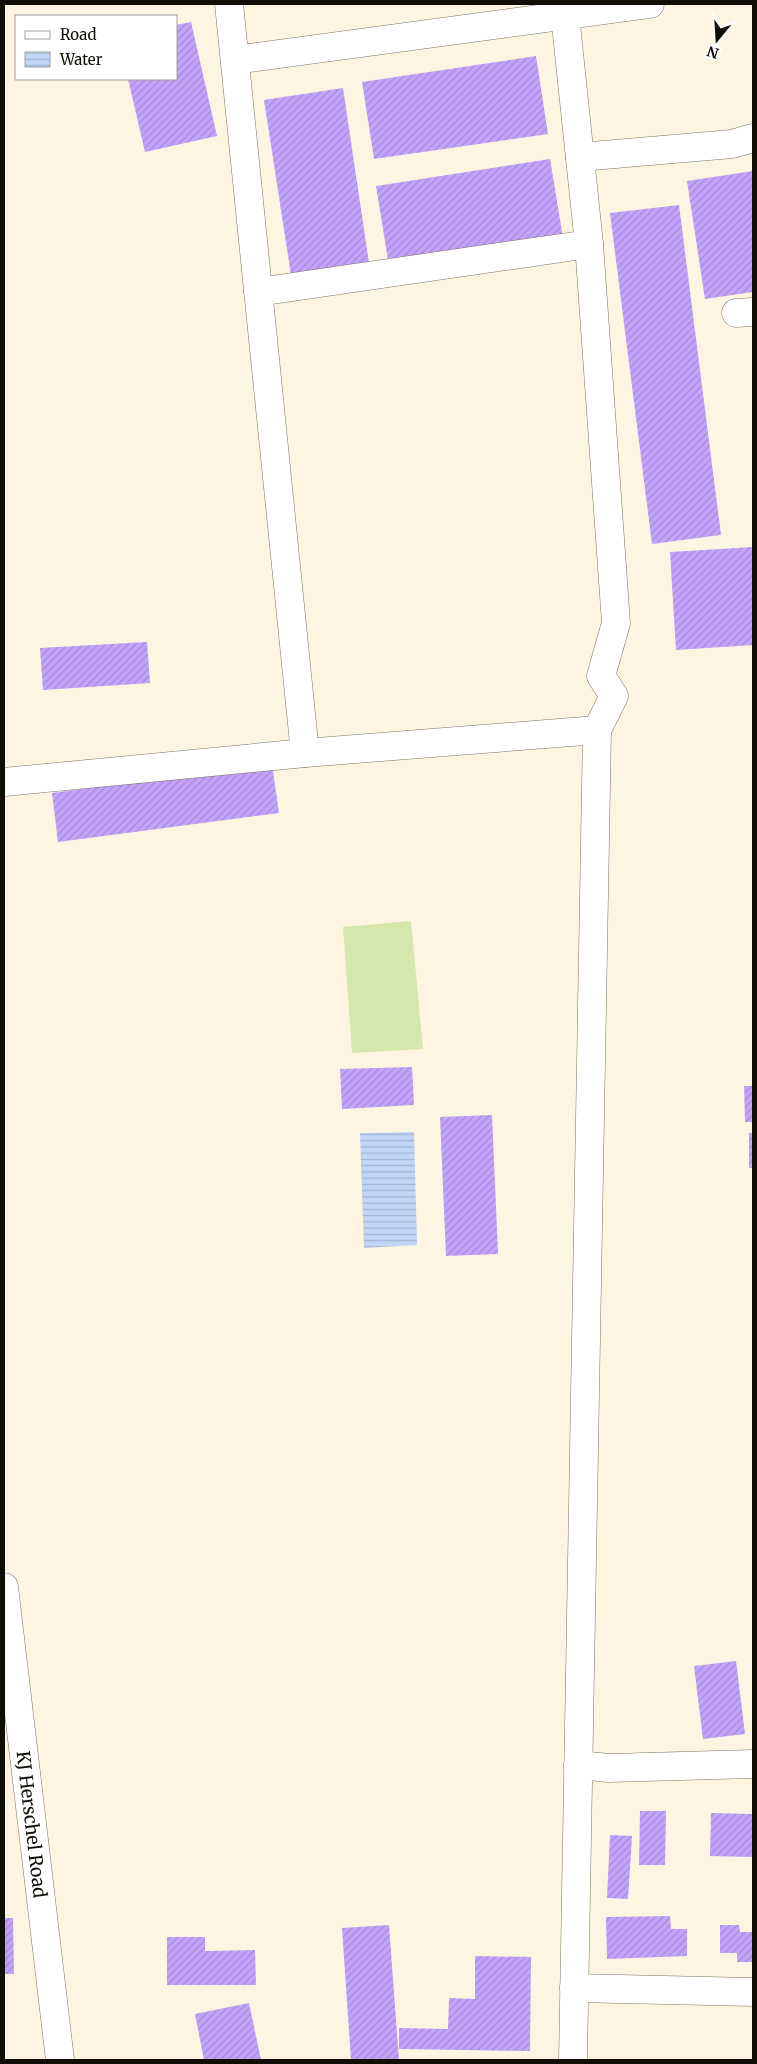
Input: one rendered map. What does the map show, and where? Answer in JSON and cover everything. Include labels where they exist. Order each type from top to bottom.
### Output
[{"type":"street","points":[[230,4],[305,752]]},
{"type":"street","points":[[235,60],[650,4]]},
{"type":"street","points":[[566,15],[589,244],[616,622],[601,676],[614,696],[597,730],[573,2060]]},
{"type":"street","points":[[580,157],[732,144],[753,138]]},
{"type":"street","points":[[258,292],[589,244]]},
{"type":"street","points":[[4,782],[305,752],[597,730]]},
{"type":"street","name":"KJ Herschel Road","points":[[4,1587],[60,2060]]},
{"type":"street","points":[[578,1766],[610,1768],[753,1764]]},
{"type":"street","points":[[574,1988],[753,1992]]},
{"type":"green space","points":[[411,921],[423,1049],[352,1053],[343,927]]},
{"type":"water","points":[[414,1132],[417,1245],[364,1248],[360,1133]]},
{"type":"building","points":[[191,22],[217,136],[145,152],[128,80],[178,80],[178,25]]},
{"type":"building","points":[[536,56],[548,134],[374,159],[362,82]]},
{"type":"building","points":[[343,88],[369,263],[291,275],[264,100]]},
{"type":"building","points":[[550,159],[563,238],[389,266],[376,186]]},
{"type":"building","points":[[753,171],[753,292],[705,299],[687,181]]},
{"type":"building","points":[[679,205],[721,535],[652,544],[610,213]]},
{"type":"building","points":[[753,547],[753,645],[676,650],[670,552]]},
{"type":"building","points":[[147,642],[150,683],[43,690],[40,648]]},
{"type":"building","points":[[272,764],[279,813],[58,842],[52,793]]},
{"type":"building","points":[[412,1067],[414,1105],[342,1109],[340,1069]]},
{"type":"building","points":[[744,1086],[753,1086],[753,1122],[745,1122]]},
{"type":"building","points":[[492,1115],[498,1254],[446,1256],[440,1117]]},
{"type":"building","points":[[749,1133],[753,1133],[753,1168],[749,1168]]},
{"type":"building","points":[[736,1661],[745,1734],[703,1739],[694,1666]]},
{"type":"building","points":[[640,1811],[666,1811],[665,1865],[639,1865]]},
{"type":"building","points":[[711,1813],[753,1814],[753,1857],[710,1856]]},
{"type":"building","points":[[610,1835],[632,1836],[628,1899],[607,1898]]},
{"type":"building","points":[[670,1916],[671,1929],[687,1929],[687,1956],[607,1959],[606,1917]]},
{"type":"building","points":[[4,1918],[13,1918],[14,1974],[4,1974]]},
{"type":"building","points":[[389,1925],[399,2060],[351,2060],[342,1928]]},
{"type":"building","points":[[720,1925],[739,1925],[740,1932],[753,1932],[753,1962],[737,1962],[737,1953],[720,1953]]},
{"type":"building","points":[[167,1937],[205,1937],[205,1951],[255,1950],[256,1985],[167,1985]]},
{"type":"building","points":[[475,1956],[531,1957],[530,2051],[399,2049],[399,2028],[448,2029],[449,1998],[475,1999]]},
{"type":"building","points":[[249,2003],[261,2060],[204,2060],[195,2014]]}]
